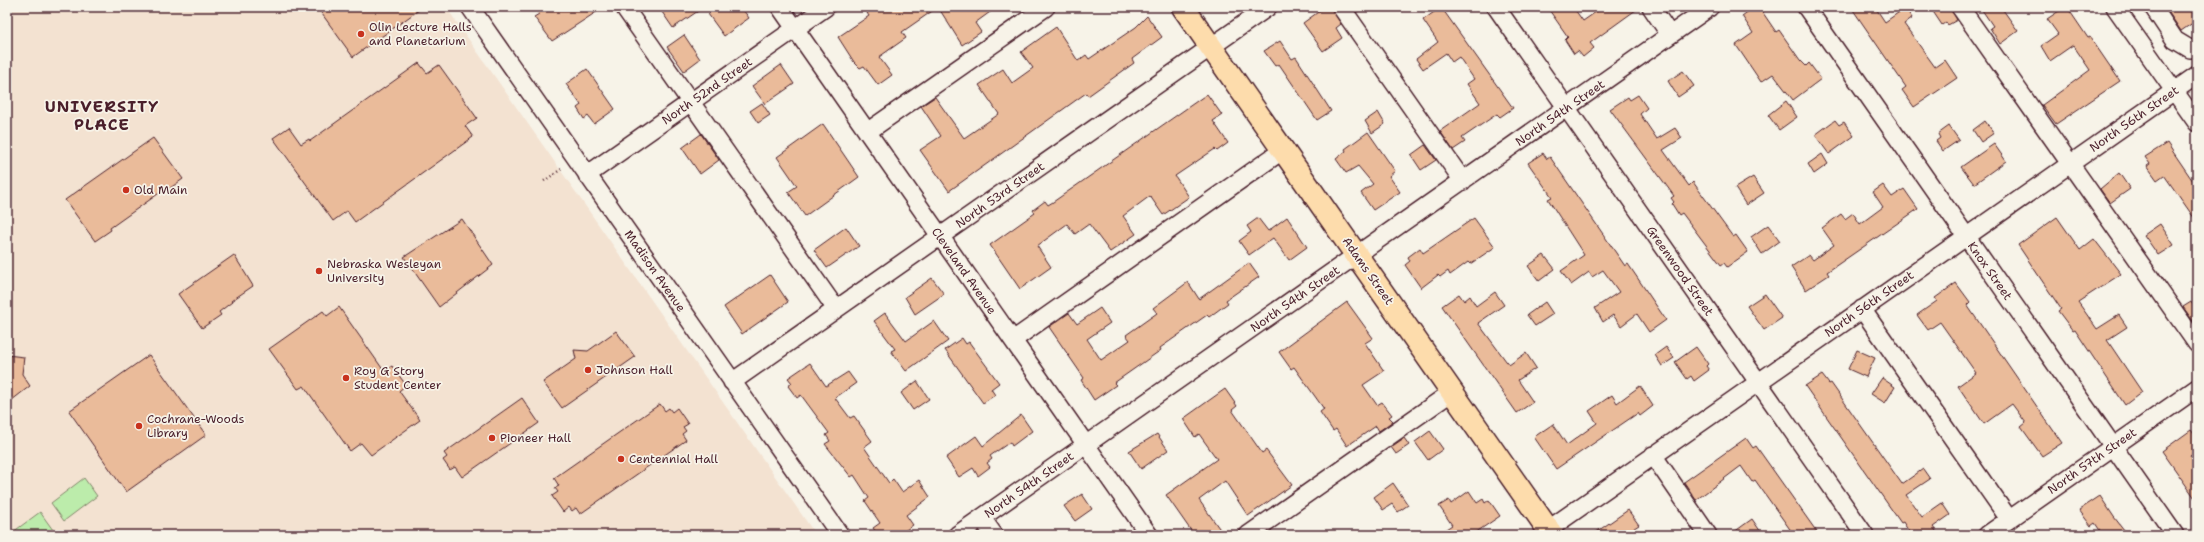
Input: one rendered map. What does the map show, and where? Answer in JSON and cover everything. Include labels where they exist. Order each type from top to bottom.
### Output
[{"type":"main road","name":"Adams Street","points":[[1183,7],[1452,392],[1547,533]]},
{"type":"street","name":"Madison Avenue","points":[[470,7],[840,535]]},
{"type":"street","points":[[624,7],[836,310]]},
{"type":"street","name":"Cleveland Avenue","points":[[780,7],[1149,535]]},
{"type":"street","name":"North 52nd Street","points":[[587,175],[826,7]]},
{"type":"street","points":[[868,132],[1046,7]]},
{"type":"street","name":"North 53rd Street","points":[[732,382],[1268,7]]},
{"type":"street","points":[[1341,7],[1462,181]]},
{"type":"street","name":"Greenwood Street","points":[[1496,7],[1865,535]]},
{"type":"street","points":[[1651,7],[1670,35]]},
{"type":"street","name":"North 54th Street","points":[[957,535],[1710,7]]},
{"type":"street","name":"Knox Street","points":[[1806,7],[2175,535]]},
{"type":"street","points":[[1960,7],[2197,344]]},
{"type":"street","points":[[2115,7],[2197,124]]},
{"type":"street","points":[[2153,7],[2175,40],[2190,49]]},
{"type":"street","name":"North 56th Street","points":[[1547,533],[1653,455],[2197,75]]},
{"type":"street","points":[[1013,340],[1283,150]]},
{"type":"street","points":[[1862,309],[2009,519]]},
{"type":"street","name":"North 57th Street","points":[[1986,535],[2197,388]]},
{"type":"street","points":[[1248,535],[1452,392]]},
{"type":"street","points":[[1653,455],[1708,535]]},
{"type":"street","points":[[982,518],[994,535]]},
{"type":"path","points":[[544,181],[563,168]]},
{"type":"shaded area","name":"Nebraska Wesleyan University","points":[[7,7],[446,7],[816,535],[7,535]]},
{"type":"green space","points":[[84,478],[97,496],[64,521],[51,503]]},
{"type":"green space","points":[[40,512],[53,530],[46,535],[9,535]]},
{"type":"building","name":"Olin Lecture Halls and Planetarium","points":[[317,7],[423,7],[353,57]]},
{"type":"building","points":[[534,7],[604,7],[552,41],[534,17],[539,14]]},
{"type":"building","points":[[669,7],[704,7],[673,28],[662,12]]},
{"type":"building","points":[[718,7],[741,7],[749,18],[724,36],[708,14]]},
{"type":"building","points":[[876,7],[938,7],[902,32],[906,38],[879,57],[892,75],[878,85],[864,66],[860,68],[854,62],[838,37],[869,16],[867,13]]},
{"type":"building","points":[[938,7],[997,7],[975,23],[981,32],[962,45]]},
{"type":"building","points":[[1325,7],[1331,7],[1341,24],[1336,28],[1342,38],[1323,51],[1303,23]]},
{"type":"building","points":[[1353,7],[1364,7],[1357,12]]},
{"type":"building","points":[[1441,7],[1513,108],[1500,117],[1497,114],[1462,138],[1465,142],[1453,150],[1440,131],[1480,103],[1467,84],[1474,79],[1459,57],[1452,62],[1446,53],[1423,69],[1416,59],[1438,42],[1423,20]]},
{"type":"building","points":[[1547,7],[1573,7],[1583,21],[1603,7],[1640,7],[1590,43],[1594,48],[1583,57],[1578,51],[1574,54],[1565,40],[1568,37]]},
{"type":"building","points":[[1754,7],[1759,7],[1776,32],[1779,30],[1800,60],[1806,66],[1809,63],[1821,79],[1793,100],[1773,74],[1761,82],[1736,45],[1753,33],[1742,16]]},
{"type":"building","points":[[1851,7],[1875,7],[1885,22],[1905,8],[1912,18],[1904,24],[1935,67],[1945,60],[1957,78],[1914,107],[1902,90],[1906,87]]},
{"type":"building","points":[[1930,7],[1950,7],[1957,20],[1948,25],[1946,22],[1942,25]]},
{"type":"building","points":[[1980,7],[2001,7],[2018,31],[2000,44],[1990,28],[1993,26]]},
{"type":"building","points":[[2067,7],[2088,38],[2090,37],[2120,81],[2056,124],[2042,105],[2090,70],[2073,45],[2050,61],[2041,46],[2058,34],[2047,19]]},
{"type":"building","points":[[2165,7],[2197,7],[2197,20],[2181,31]]},
{"type":"building","points":[[1147,16],[1162,37],[1132,59],[1134,63],[1088,96],[1086,93],[949,191],[920,150],[941,136],[921,106],[935,97],[964,138],[999,114],[979,85],[1003,69],[1012,83],[1033,68],[1021,52],[1056,27],[1078,61],[1086,55],[1089,59],[1136,27]]},
{"type":"building","points":[[684,35],[700,59],[684,71],[667,47]]},
{"type":"building","points":[[1280,41],[1292,59],[1296,57],[1331,111],[1317,120],[1279,64],[1275,66],[1264,51]]},
{"type":"building","points":[[419,63],[427,73],[439,65],[477,118],[465,126],[473,137],[355,222],[347,211],[333,221],[273,138],[289,127],[301,144],[309,139],[310,141]]},
{"type":"building","points":[[781,65],[794,84],[765,104],[752,86]]},
{"type":"building","points":[[587,69],[615,109],[594,124],[588,116],[584,119],[577,108],[581,105],[566,84]]},
{"type":"building","points":[[1683,71],[1694,86],[1678,97],[1668,81]]},
{"type":"building","points":[[1207,94],[1222,115],[1213,121],[1228,143],[1217,151],[1215,149],[1175,176],[1189,197],[1163,215],[1150,196],[1123,216],[1136,234],[1110,252],[1089,224],[1075,234],[1067,224],[1037,246],[1051,267],[1020,289],[990,245],[1035,213],[1033,210],[1045,201],[1048,205],[1053,202]]},
{"type":"building","points":[[1638,95],[1647,108],[1640,114],[1657,139],[1675,128],[1682,138],[1663,150],[1689,186],[1693,182],[1733,237],[1736,235],[1748,252],[1727,267],[1724,263],[1721,265],[1682,213],[1679,215],[1672,204],[1674,202],[1671,198],[1674,196],[1610,109],[1628,97],[1630,100]]},
{"type":"building","points":[[1786,101],[1797,117],[1779,130],[1768,115]]},
{"type":"building","points":[[762,103],[770,115],[758,123],[750,111]]},
{"type":"building","points":[[1378,112],[1385,124],[1372,133],[1365,121]]},
{"type":"building","points":[[1835,120],[1839,125],[1844,122],[1854,136],[1829,154],[1815,135]]},
{"type":"building","points":[[1985,121],[1994,133],[1981,142],[1973,130]]},
{"type":"building","points":[[823,124],[859,177],[805,216],[788,192],[797,186],[777,157]]},
{"type":"building","points":[[1949,126],[1959,140],[1943,151],[1936,141],[1940,138],[1938,134]]},
{"type":"building","points":[[1368,132],[1395,171],[1389,176],[1400,192],[1373,210],[1361,193],[1373,184],[1358,166],[1346,173],[1336,159],[1346,151],[1345,149]]},
{"type":"building","points":[[701,134],[719,160],[700,174],[682,148]]},
{"type":"building","name":"Old Main","points":[[153,138],[183,179],[166,191],[165,189],[110,228],[111,230],[95,241],[65,200]]},
{"type":"building","points":[[2167,143],[2197,187],[2197,222],[2164,175],[2157,180],[2147,166],[2150,164],[2145,157]]},
{"type":"building","points":[[1994,144],[2006,161],[1974,184],[1961,167]]},
{"type":"building","points":[[1425,145],[1436,160],[1421,170],[1411,155]]},
{"type":"building","points":[[1543,153],[1547,159],[1550,157],[1625,266],[1628,264],[1666,320],[1649,332],[1637,314],[1621,326],[1613,315],[1603,322],[1595,308],[1619,292],[1603,270],[1592,277],[1589,272],[1571,285],[1561,271],[1584,255],[1548,199],[1552,197],[1528,163]]},
{"type":"building","points":[[1822,154],[1828,164],[1814,174],[1808,164]]},
{"type":"building","points":[[2119,173],[2130,189],[2110,203],[2100,189]]},
{"type":"building","points":[[1753,177],[1764,193],[1746,205],[1735,188]]},
{"type":"building","points":[[1883,185],[1892,197],[1904,189],[1918,209],[1827,272],[1829,275],[1806,290],[1791,267],[1809,255],[1813,260],[1834,245],[1822,228],[1841,214],[1845,219],[1853,213],[1860,224],[1883,207],[1873,192]]},
{"type":"building","points":[[1287,217],[1307,247],[1289,260],[1273,238],[1249,255],[1239,241],[1251,232],[1247,226],[1258,218],[1268,231]]},
{"type":"building","points":[[2057,217],[2080,250],[2094,239],[2121,274],[2078,302],[2097,329],[2119,315],[2127,327],[2107,340],[2142,392],[2125,405],[2075,330],[2073,331],[2058,311],[2061,309],[2018,245]]},
{"type":"building","points":[[1474,218],[1495,247],[1470,264],[1468,262],[1450,275],[1448,271],[1440,277],[1438,275],[1421,288],[1405,265],[1410,261],[1408,257],[1420,248],[1423,253]]},
{"type":"building","points":[[462,219],[493,265],[439,307],[404,257]]},
{"type":"building","points":[[2160,224],[2174,245],[2158,255],[2144,235]]},
{"type":"building","points":[[1768,225],[1780,241],[1762,254],[1751,237]]},
{"type":"building","points":[[846,227],[859,246],[827,268],[814,250]]},
{"type":"building","points":[[234,255],[253,286],[231,301],[232,302],[219,312],[221,315],[202,328],[178,294]]},
{"type":"building","points":[[1544,255],[1555,269],[1539,281],[1528,266]]},
{"type":"building","points":[[1249,263],[1259,277],[1226,300],[1228,303],[1209,317],[1207,315],[1160,348],[1161,350],[1114,383],[1116,385],[1094,400],[1081,380],[1084,378],[1049,327],[1069,313],[1077,324],[1100,308],[1110,323],[1087,339],[1101,360],[1130,340],[1126,335],[1157,313],[1153,308],[1188,282],[1199,299]]},
{"type":"building","points":[[770,275],[788,302],[742,334],[724,307]]},
{"type":"building","points":[[932,278],[944,294],[915,314],[905,297]]},
{"type":"building","points":[[1956,283],[1970,302],[1967,305],[2062,443],[2042,456],[2021,427],[2026,423],[2012,404],[1984,424],[1958,386],[1976,373],[1940,322],[1928,330],[1917,315],[1937,301],[1935,298]]},
{"type":"building","points":[[1495,292],[1504,305],[1478,323],[1509,365],[1526,353],[1536,368],[1518,380],[1533,402],[1517,413],[1442,306],[1459,294],[1464,301],[1470,296],[1476,306]]},
{"type":"building","points":[[1765,294],[1782,318],[1764,330],[1747,306]]},
{"type":"building","points":[[1347,302],[1373,338],[1365,343],[1384,371],[1363,385],[1377,405],[1382,402],[1392,415],[1389,417],[1393,421],[1379,431],[1376,426],[1347,446],[1336,429],[1333,431],[1320,412],[1324,409],[1294,367],[1291,369],[1279,352]]},
{"type":"building","points":[[1545,302],[1553,314],[1535,326],[1527,315]]},
{"type":"building","points":[[2191,302],[2197,311],[2197,318],[2193,321],[2183,307]]},
{"type":"building","name":"Roy G Story Student Center","points":[[339,307],[384,371],[392,366],[406,385],[399,391],[420,420],[371,455],[361,443],[350,451],[304,386],[298,389],[269,349],[323,311],[327,316]]},
{"type":"building","points":[[885,313],[906,341],[934,321],[948,341],[906,371],[891,351],[895,349],[874,321]]},
{"type":"building","name":"Johnson Hall","points":[[616,331],[635,357],[562,408],[543,382],[576,359],[574,350],[588,351]]},
{"type":"building","points":[[962,338],[966,344],[969,342],[999,383],[991,389],[995,395],[983,403],[945,350]]},
{"type":"building","points":[[1666,347],[1674,358],[1662,366],[1655,355]]},
{"type":"building","points":[[1696,347],[1708,364],[1706,366],[1709,370],[1694,381],[1691,376],[1687,379],[1675,362]]},
{"type":"building","points":[[1857,350],[1875,358],[1866,377],[1848,369]]},
{"type":"building","points":[[7,355],[24,357],[22,374],[30,386],[7,404]]},
{"type":"building","name":"Cochrane-Woods Library","points":[[149,355],[206,435],[126,492],[69,411]]},
{"type":"building","points":[[810,363],[826,386],[848,372],[856,383],[835,398],[850,418],[854,416],[872,441],[864,447],[889,483],[893,479],[902,492],[919,480],[930,497],[906,515],[913,525],[899,535],[878,535],[873,528],[880,523],[865,501],[869,498],[854,475],[851,477],[825,444],[830,441],[826,435],[829,433],[801,395],[797,398],[788,386],[792,383],[788,378]]},
{"type":"building","points":[[1822,375],[1829,384],[1831,383],[1902,484],[1923,469],[1930,479],[1906,495],[1922,517],[1942,503],[1950,515],[1933,527],[1939,535],[1911,535],[1903,522],[1901,523],[1805,386]]},
{"type":"building","points":[[1882,378],[1895,387],[1885,403],[1871,394]]},
{"type":"building","points":[[917,381],[929,399],[913,410],[901,393]]},
{"type":"building","points":[[1640,386],[1653,406],[1640,416],[1638,413],[1556,469],[1534,437],[1553,424],[1567,445],[1597,423],[1589,411],[1612,395],[1617,403]]},
{"type":"building","points":[[1225,389],[1237,406],[1232,410],[1262,453],[1266,450],[1292,485],[1248,516],[1225,481],[1199,500],[1224,535],[1194,535],[1166,495],[1217,459],[1199,434],[1195,437],[1183,419]]},
{"type":"building","name":"Pioneer Hall","points":[[522,398],[539,423],[462,477],[455,467],[450,470],[443,460],[447,457],[444,453]]},
{"type":"building","name":"Centennial Hall","points":[[660,404],[665,411],[669,408],[672,412],[677,408],[688,424],[683,427],[686,431],[682,434],[686,440],[580,514],[576,508],[572,511],[569,507],[563,512],[552,496],[558,492],[555,488],[559,486],[554,478]]},
{"type":"building","points":[[1021,415],[1032,431],[1012,446],[1010,442],[990,456],[992,459],[987,463],[990,467],[978,476],[973,468],[959,477],[946,458],[976,436],[983,446]]},
{"type":"building","points":[[2191,430],[2197,438],[2197,451],[2190,456],[2197,466],[2197,501],[2162,451]]},
{"type":"building","points":[[1430,431],[1443,449],[1428,460],[1415,442]]},
{"type":"building","points":[[1157,434],[1168,450],[1141,469],[1129,451]]},
{"type":"building","points":[[1404,438],[1409,445],[1396,454],[1391,447]]},
{"type":"building","points":[[1746,438],[1753,448],[1756,446],[1819,535],[1794,535],[1755,480],[1752,482],[1741,466],[1696,500],[1684,482]]},
{"type":"building","points":[[1393,483],[1408,505],[1398,512],[1392,504],[1383,510],[1374,497]]},
{"type":"building","points":[[1469,491],[1477,503],[1483,499],[1485,503],[1489,500],[1500,516],[1472,535],[1437,535],[1452,525],[1439,506],[1449,500],[1451,504]]},
{"type":"building","points":[[1082,494],[1092,509],[1075,521],[1064,506]]},
{"type":"building","points":[[2100,496],[2128,535],[2103,535],[2095,523],[2091,526],[2079,510]]},
{"type":"building","points":[[1628,510],[1639,525],[1631,530],[1634,535],[1592,535]]},
{"type":"building","points":[[1752,519],[1763,535],[1730,535]]},
{"type":"place","name":"Olin Lecture Halls and Planetarium","points":[[361,34]]},
{"type":"place","name":"Old Main","points":[[126,190]]},
{"type":"place","name":"Nebraska Wesleyan University","points":[[319,271]]},
{"type":"place","name":"Johnson Hall","points":[[588,370]]},
{"type":"place","name":"Roy G Story Student Center","points":[[346,378]]},
{"type":"place","name":"Cochrane-Woods Library","points":[[139,426]]},
{"type":"place","name":"Pioneer Hall","points":[[492,438]]},
{"type":"place","name":"Centennial Hall","points":[[621,459]]},
{"type":"district","name":"UNIVERSITY PLACE","points":[[102,115]]}]
